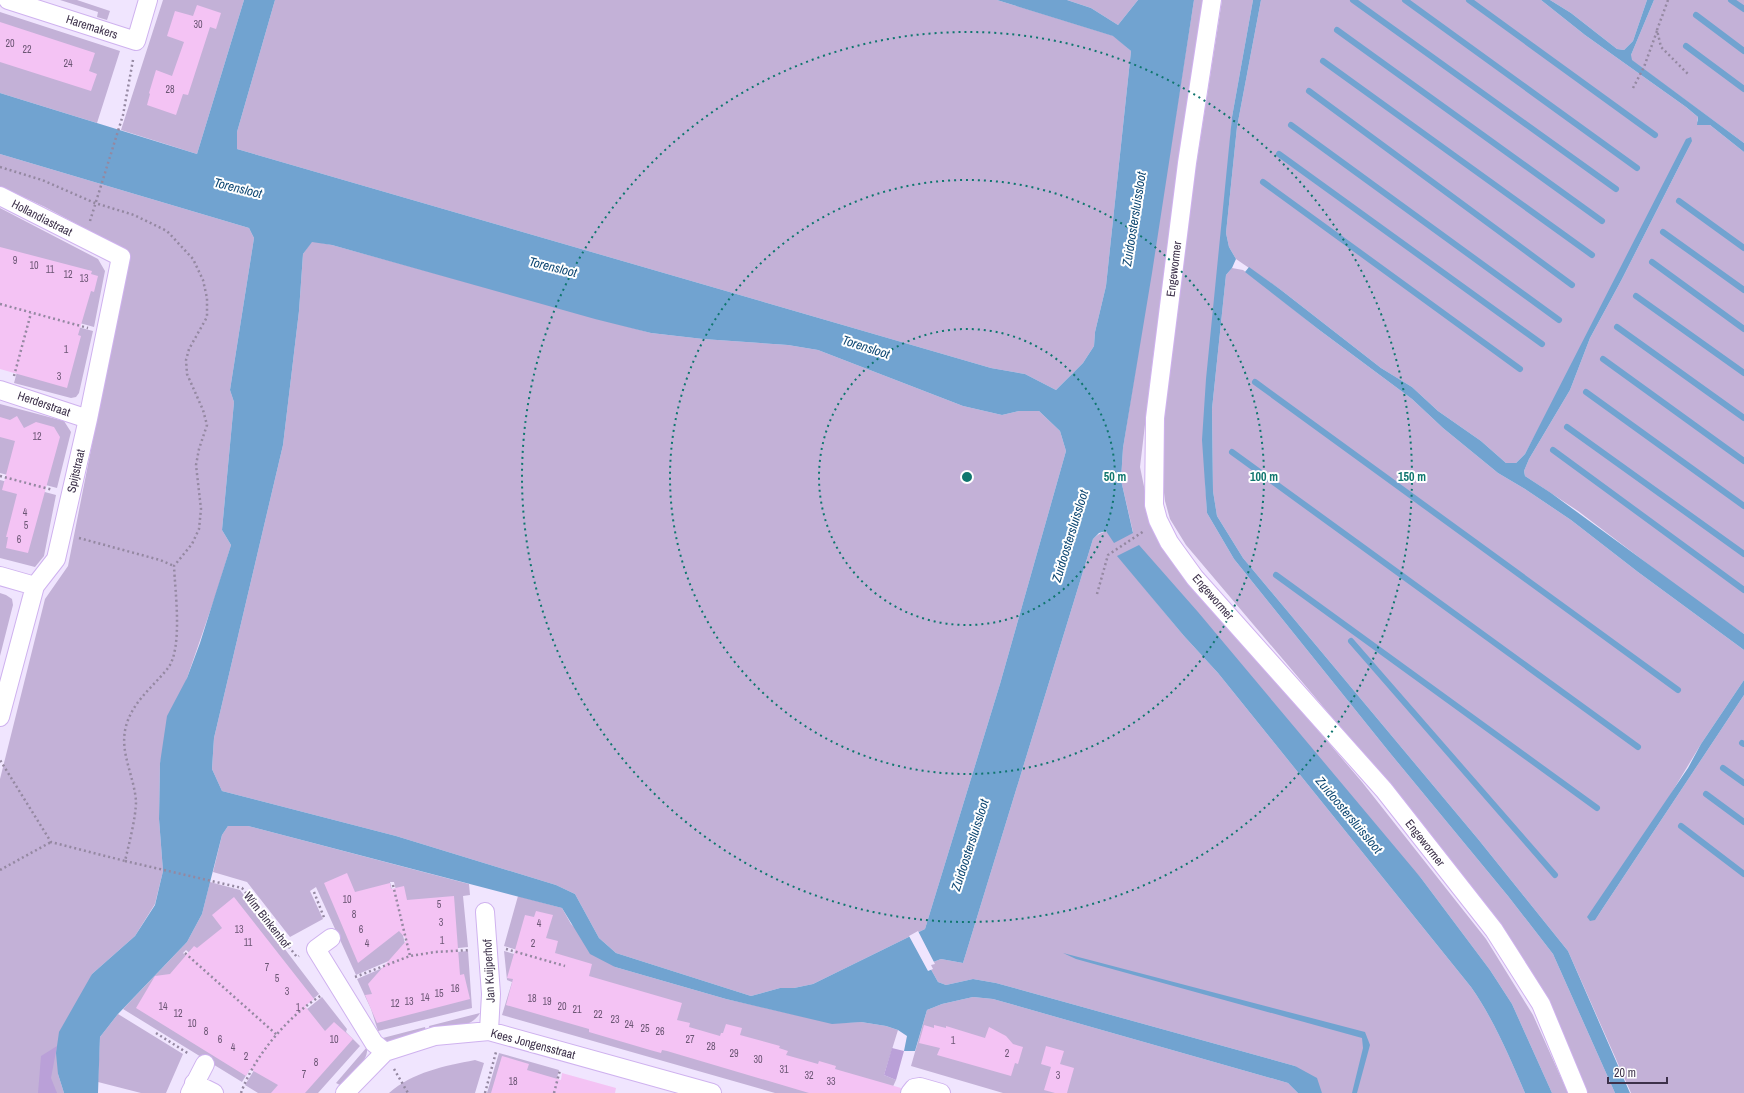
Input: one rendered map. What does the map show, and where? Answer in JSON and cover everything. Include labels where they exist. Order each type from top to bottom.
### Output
[{"type":"street","name":"Haremakers","points":[[8,0],[136,41]]},
{"type":"street","points":[[136,41],[148,0]]},
{"type":"street","name":"Engewormer","points":[[1212,0],[1187,163],[1155,418],[1154,505],[1158,520],[1169,542],[1196,578],[1384,790],[1494,930],[1541,1004],[1578,1093]]},
{"type":"street","name":"Hollandiastraat","points":[[0,196],[85,239]]},
{"type":"street","name":"Spijtstraat","points":[[0,717],[35,586],[56,559],[88,419],[121,256],[85,239]]},
{"type":"street","name":"Herderstraat","points":[[4,391],[88,419]]},
{"type":"street","points":[[0,576],[35,586]]},
{"type":"street","name":"Jan Kuijperhof","points":[[485,912],[495,1032]]},
{"type":"street","points":[[331,938],[309,952],[338,985],[374,1042],[385,1052]]},
{"type":"street","name":"Kees Jongensstraat","points":[[345,1093],[385,1052],[435,1036],[495,1032],[565,1052],[661,1086],[712,1093]]},
{"type":"street","points":[[205,1064],[192,1088],[214,1093]]},
{"type":"street","points":[[910,1093],[914,1088],[920,1087],[941,1093]]},
{"type":"path","points":[[1633,88],[1644,67],[1668,0]]},
{"type":"path","points":[[1657,30],[1661,48],[1689,75]]},
{"type":"path","points":[[85,239],[123,115],[136,41]]},
{"type":"path","points":[[0,167],[42,180],[95,203],[134,215],[167,231],[194,259],[205,286],[207,298],[207,317],[189,349],[186,360],[188,374],[203,410],[207,425],[199,449],[196,465],[201,509],[200,529],[192,544],[174,566],[177,629],[176,649],[169,666],[134,706],[126,727],[125,757],[136,801],[125,861],[51,842],[0,870]]},
{"type":"path","points":[[0,304],[106,333]]},
{"type":"path","points":[[4,391],[31,313]]},
{"type":"path","points":[[0,476],[71,494]]},
{"type":"path","points":[[1097,594],[1108,555],[1158,520]]},
{"type":"path","points":[[62,534],[160,560],[174,566]]},
{"type":"path","points":[[0,760],[51,842]]},
{"type":"path","name":"Wim Binkenhof","points":[[125,861],[242,888],[296,958],[309,952]]},
{"type":"path","points":[[393,884],[410,956]]},
{"type":"path","points":[[314,892],[331,938]]},
{"type":"path","points":[[241,1093],[246,1079],[266,1048],[295,1016],[338,985],[362,974],[410,956],[488,947],[507,949],[565,966]]},
{"type":"path","points":[[185,953],[277,1035]]},
{"type":"path","points":[[485,1093],[495,1032]]},
{"type":"path","points":[[156,1033],[205,1064]]},
{"type":"path","points":[[385,1052],[408,1093]]},
{"type":"path","points":[[554,1093],[565,1052]]},
{"type":"shaded area","points":[[60,0],[77,0],[110,11],[107,20],[97,17],[98,12]]},
{"type":"shaded area","points":[[163,0],[244,0],[197,154],[121,130]]},
{"type":"shaded area","points":[[275,0],[997,0],[1114,36],[1131,51],[1106,286],[1095,332],[1094,346],[1083,363],[1056,390],[1025,374],[991,368],[237,149],[237,132]]},
{"type":"shaded area","points":[[1067,0],[1138,0],[1118,25],[1091,8]]},
{"type":"shaded area","points":[[1194,0],[1206,0],[1153,357],[1140,467],[1152,525],[1160,545],[1362,782],[1486,939],[1533,1015],[1568,1093],[1552,1093],[1512,1004],[1490,970],[1421,878],[1118,556],[1184,636],[1218,673],[1471,987],[1494,1025],[1525,1093],[1322,1093],[1295,1066],[996,983],[973,979],[946,985],[938,982],[928,964],[941,959],[963,963],[1093,539],[1107,531],[1133,532],[1121,480],[1123,448]]},
{"type":"shaded area","points":[[1222,0],[1253,0],[1232,117],[1205,477],[1207,513],[1234,559],[1390,753],[1508,896],[1553,954],[1615,1093],[1584,1093],[1546,1001],[1381,775],[1186,545],[1170,519],[1165,501],[1161,468],[1163,404],[1181,263]]},
{"type":"shaded area","points":[[1261,0],[1541,0],[1585,35],[1686,107],[1698,117],[1697,121],[1700,125],[1710,125],[1744,152],[1744,634],[1690,596],[1578,511],[1525,476],[1524,471],[1529,459],[1570,390],[1590,338],[1622,279],[1692,141],[1525,454],[1516,463],[1506,463],[1481,441],[1438,411],[1412,387],[1381,368],[1281,290],[1236,259],[1229,247],[1226,233],[1237,127]]},
{"type":"shaded area","points":[[1550,0],[1647,0],[1633,41],[1624,50],[1617,49],[1571,13]]},
{"type":"shaded area","points":[[1654,0],[1744,0],[1744,143],[1631,60],[1631,55]]},
{"type":"shaded area","points":[[0,12],[120,51],[97,123],[0,93]]},
{"type":"shaded area","points":[[0,154],[249,228],[254,238],[230,390],[234,402],[222,530],[231,545],[160,763],[159,819],[163,871],[155,904],[135,936],[92,974],[58,1074],[64,1093],[0,1093],[0,779],[45,599],[68,566],[128,262],[125,250],[45,207],[0,186]]},
{"type":"shaded area","points":[[0,208],[98,259],[105,271],[94,327],[0,301]]},
{"type":"shaded area","points":[[312,241],[332,245],[651,333],[703,339],[788,345],[818,350],[963,406],[1002,415],[1019,411],[1039,411],[1060,431],[1066,451],[1000,684],[925,929],[813,984],[794,988],[780,988],[751,996],[616,953],[599,938],[575,894],[556,885],[396,836],[222,791],[212,769],[214,738],[283,445],[299,311],[303,254]]},
{"type":"shaded area","points":[[1232,268],[1243,270],[1318,329],[1412,399],[1443,428],[1498,473],[1571,520],[1638,572],[1744,650],[1744,680],[1701,744],[1595,920],[1744,695],[1744,1093],[1631,1093],[1568,951],[1478,839],[1243,558],[1217,516],[1213,491],[1212,409],[1226,275]]},
{"type":"shaded area","points":[[32,315],[93,331],[79,393],[76,397],[71,398],[14,383]]},
{"type":"shaded area","points":[[0,404],[64,421],[71,432],[57,488],[0,473]]},
{"type":"shaded area","points":[[0,480],[56,495],[44,556],[35,567],[0,558]]},
{"type":"shaded area","points":[[0,593],[12,599],[13,605],[0,656]]},
{"type":"shaded area","points":[[228,826],[248,826],[469,884],[470,895],[463,896],[468,947],[430,951],[412,955],[394,882],[390,882],[408,956],[391,960],[356,975],[316,887],[310,891],[323,919],[290,937],[247,882],[213,872],[222,835]]},
{"type":"shaded area","points":[[210,882],[240,890],[319,994],[289,1019],[277,1032],[186,950],[183,953],[274,1035],[263,1048],[242,1082],[123,1009],[187,942],[202,914]]},
{"type":"shaded area","points":[[518,896],[562,908],[571,924],[615,967],[726,999],[832,1023],[861,1022],[886,1026],[898,1030],[884,1075],[896,1080],[890,1093],[775,1093],[502,1015],[512,982],[507,980],[504,951],[567,969],[568,965],[504,946]]},
{"type":"shaded area","points":[[468,951],[472,1008],[378,1031],[371,1009],[357,979],[394,963],[423,955]]},
{"type":"shaded area","points":[[322,997],[347,1029],[346,1032],[360,1046],[318,1093],[258,1093],[245,1085],[267,1049],[291,1022]]},
{"type":"shaded area","points":[[973,997],[993,999],[1288,1083],[1298,1093],[1003,1093],[911,1066],[927,1010],[942,1004]]},
{"type":"shaded area","points":[[480,1013],[471,1022],[465,1025],[430,1031],[429,1026]]},
{"type":"shaded area","points":[[118,1014],[183,1054],[166,1093],[141,1093],[98,1082],[100,1037]]},
{"type":"shaded area","points":[[425,1027],[426,1032],[387,1044],[379,1039]]},
{"type":"shaded area","points":[[57,1046],[51,1078],[57,1093],[38,1093],[41,1056]]},
{"type":"shaded area","points":[[367,1047],[365,1058],[358,1068],[340,1085],[336,1083]]},
{"type":"shaded area","points":[[892,1048],[904,1051],[896,1080],[884,1075]]},
{"type":"shaded area","points":[[499,1053],[559,1070],[553,1093],[487,1093]]},
{"type":"shaded area","points":[[475,1060],[484,1063],[475,1093],[389,1093],[408,1080],[429,1071]]},
{"type":"water","points":[[244,0],[275,0],[237,132],[237,149],[991,368],[1025,374],[1056,390],[1083,363],[1094,346],[1095,332],[1106,286],[1131,51],[1113,36],[997,0],[1067,0],[1091,8],[1118,25],[1138,0],[1194,0],[1152,273],[1123,448],[1121,480],[1133,533],[1114,543],[1106,531],[1099,533],[1093,539],[963,963],[941,959],[928,964],[938,982],[946,985],[973,979],[996,983],[1295,1066],[1317,1078],[1322,1093],[1298,1093],[1288,1083],[993,999],[973,997],[942,1004],[927,1010],[915,1051],[904,1051],[907,1036],[898,1030],[886,1026],[861,1022],[832,1024],[726,999],[615,967],[590,954],[562,908],[248,826],[228,826],[222,835],[202,914],[187,942],[118,1014],[100,1037],[98,1093],[64,1093],[58,1074],[56,1053],[59,1032],[92,974],[135,936],[155,905],[163,871],[159,819],[160,763],[167,716],[187,678],[200,643],[231,545],[222,530],[234,402],[230,390],[254,238],[249,228],[0,154],[0,93],[197,154]],"holes":[[[312,242],[332,245],[595,319],[651,333],[703,339],[788,345],[818,350],[963,406],[1002,415],[1019,411],[1039,411],[1060,431],[1066,451],[1000,684],[925,929],[813,984],[794,988],[780,988],[751,996],[616,953],[599,938],[575,894],[556,885],[396,836],[222,791],[212,769],[214,738],[283,445],[299,311],[303,254]]]},
{"type":"water","points":[[1253,0],[1261,0],[1237,127],[1226,233],[1229,247],[1236,259],[1232,268],[1226,275],[1212,409],[1213,491],[1217,516],[1243,558],[1478,839],[1568,951],[1630,1093],[1615,1093],[1553,954],[1508,896],[1390,753],[1234,559],[1207,513],[1202,440],[1206,379],[1232,117]]},
{"type":"water","points":[[1541,0],[1550,0],[1571,13],[1617,49],[1624,50],[1633,41],[1647,0],[1654,0],[1631,55],[1632,60],[1744,143],[1744,152],[1710,125],[1697,125],[1698,117],[1686,107],[1585,35]]},
{"type":"water","points":[[1691,137],[1692,141],[1622,279],[1590,338],[1570,390],[1529,459],[1524,471],[1525,476],[1551,493],[1744,634],[1744,650],[1638,572],[1571,520],[1498,473],[1443,428],[1412,399],[1245,272],[1249,267],[1381,368],[1412,387],[1438,411],[1481,441],[1506,463],[1516,463],[1525,454],[1686,139]]},
{"type":"water","name":"Zuidoostersluissloot","points":[[1139,545],[1198,612],[1421,878],[1490,970],[1512,1004],[1552,1093],[1525,1093],[1494,1025],[1471,987],[1218,673],[1184,636],[1117,556]]},
{"type":"water","points":[[1744,680],[1744,695],[1595,920],[1590,921],[1587,917],[1688,768],[1701,744]]},
{"type":"water","points":[[1063,953],[1365,1032],[1370,1045],[1357,1093],[1352,1093],[1363,1048],[1362,1038],[1076,959]]},
{"type":"pier","points":[[918,931],[935,964],[931,965],[933,969],[928,971],[909,936]]},
{"type":"building","points":[[197,5],[221,13],[216,29],[210,27],[188,95],[183,94],[176,115],[147,105],[149,93],[156,70],[172,76],[184,42],[167,36],[175,11],[193,16]]},
{"type":"building","points":[[0,22],[95,53],[89,71],[97,74],[91,91],[0,62]]},
{"type":"building","points":[[0,247],[92,271],[91,274],[98,276],[94,292],[91,291],[78,335],[81,336],[67,388],[0,369]]},
{"type":"building","points":[[17,416],[24,428],[36,422],[54,427],[60,437],[28,553],[6,548],[8,537],[6,537],[17,494],[2,490],[15,441],[0,437],[0,417],[10,420]]},
{"type":"building","points":[[347,873],[355,892],[390,883],[391,889],[404,886],[407,900],[454,896],[460,975],[464,974],[470,999],[377,1023],[365,995],[372,994],[368,984],[407,940],[399,931],[358,963],[324,883]]},
{"type":"building","points":[[234,897],[314,999],[305,1006],[325,1031],[334,1022],[353,1039],[305,1093],[271,1093],[278,1085],[250,1069],[246,1076],[136,1008],[155,976],[170,974],[194,946],[197,948],[222,928],[212,915]]},
{"type":"building","points":[[536,911],[553,915],[546,938],[558,941],[555,953],[592,964],[589,976],[682,1003],[677,1020],[690,1023],[689,1027],[720,1036],[721,1033],[723,1033],[726,1024],[742,1028],[740,1035],[780,1046],[779,1048],[788,1051],[786,1055],[818,1064],[819,1061],[836,1066],[835,1069],[901,1088],[900,1093],[809,1093],[667,1051],[662,1050],[661,1053],[650,1050],[589,1032],[589,1029],[506,1005],[513,979],[507,978],[525,915],[534,917]]},
{"type":"building","points":[[924,1025],[934,1028],[934,1025],[946,1028],[946,1026],[985,1038],[989,1027],[1006,1036],[1013,1044],[1023,1047],[1018,1064],[1015,1063],[1011,1076],[937,1055],[940,1048],[919,1043]]},
{"type":"building","points":[[1046,1046],[1064,1051],[1060,1064],[1074,1068],[1067,1093],[1055,1093],[1044,1090],[1051,1067],[1041,1064]]},
{"type":"building","points":[[502,1056],[529,1064],[527,1070],[561,1080],[562,1073],[616,1088],[615,1093],[491,1093]]},
{"type":"waterway","points":[[1353,0],[1616,189]]},
{"type":"waterway","points":[[1405,0],[1637,168]]},
{"type":"waterway","points":[[1469,0],[1655,135]]},
{"type":"waterway","points":[[1731,0],[1744,9]]},
{"type":"waterway","points":[[1696,15],[1744,51]]},
{"type":"waterway","points":[[1337,30],[1602,221]]},
{"type":"waterway","points":[[1686,46],[1744,89]]},
{"type":"waterway","points":[[1323,61],[1592,255]]},
{"type":"waterway","points":[[1309,91],[1572,285]]},
{"type":"waterway","points":[[1291,125],[1559,320]]},
{"type":"waterway","points":[[1279,154],[1542,344]]},
{"type":"waterway","points":[[1263,182],[1520,369]]},
{"type":"waterway","points":[[1679,201],[1744,248]]},
{"type":"waterway","points":[[1663,232],[1744,290]]},
{"type":"waterway","points":[[1652,262],[1744,329]]},
{"type":"waterway","points":[[1636,296],[1744,373]]},
{"type":"waterway","points":[[1617,327],[1744,418]]},
{"type":"waterway","points":[[1603,359],[1744,461]]},
{"type":"waterway","points":[[1255,382],[1678,690]]},
{"type":"waterway","points":[[1586,392],[1744,506]]},
{"type":"waterway","points":[[1567,427],[1744,554]]},
{"type":"waterway","points":[[1553,450],[1744,590]]},
{"type":"waterway","points":[[1232,452],[1638,747]]},
{"type":"waterway","points":[[1276,575],[1597,808]]},
{"type":"waterway","points":[[1351,641],[1555,875]]},
{"type":"waterway","points":[[1723,768],[1744,783]]},
{"type":"waterway","points":[[1706,794],[1744,822]]},
{"type":"waterway","points":[[1681,826],[1744,874]]},
{"type":"water label","name":"Torensloot","points":[[238,188]]},
{"type":"water label","name":"Torensloot","points":[[553,267]]},
{"type":"water label","name":"Torensloot","points":[[866,347]]}]
